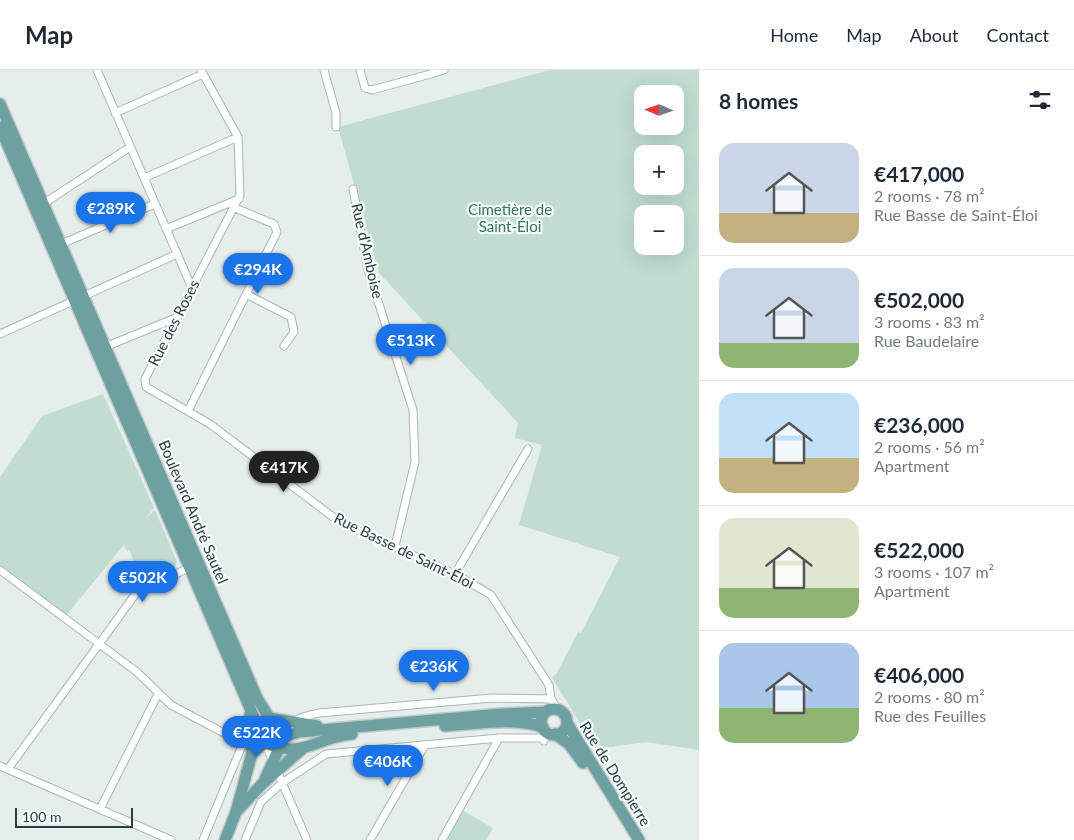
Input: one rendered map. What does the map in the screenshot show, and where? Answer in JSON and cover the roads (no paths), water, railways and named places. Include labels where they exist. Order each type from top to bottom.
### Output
[{"type":"main road","name":"Boulevard André Sautel","points":[[0,104],[61,244],[80,299],[105,347],[257,698],[281,743]]},
{"type":"main road","name":"Boulevard André Sautel","points":[[0,127],[80,299],[265,743]]},
{"type":"main road","points":[[225,840],[236,812],[252,753],[250,705]]},
{"type":"main road","points":[[281,743],[299,732],[550,708],[564,714],[567,723],[562,732],[548,733],[543,727],[542,720],[550,708]]},
{"type":"main road","points":[[269,718],[330,729]]},
{"type":"main road","points":[[236,812],[262,784],[277,774],[302,749],[330,738],[349,734],[512,722],[524,722],[543,727]]},
{"type":"main road","name":"Rue de Dompierre","points":[[567,723],[639,840]]},
{"type":"main road","name":"Rue de Dompierre","points":[[555,734],[576,752],[632,840]]},
{"type":"main road","points":[[252,753],[265,743],[281,743],[302,749]]},
{"type":"main road","points":[[277,774],[281,743]]},
{"type":"street","points":[[97,70],[192,288]]},
{"type":"street","points":[[324,70],[336,112],[336,127]]},
{"type":"street","points":[[360,70],[368,90],[434,71],[444,70]]},
{"type":"street","points":[[115,113],[202,72]]},
{"type":"street","name":"Rue des Roses","points":[[145,385],[192,288],[235,208],[241,190],[238,137],[202,72]]},
{"type":"street","points":[[144,178],[238,137]]},
{"type":"street","points":[[43,204],[130,148]]},
{"type":"street","name":"Rue d'Amboise","points":[[352,189],[364,239],[368,270],[413,410],[415,462],[396,546]]},
{"type":"street","points":[[166,229],[239,199]]},
{"type":"street","points":[[61,244],[155,204]]},
{"type":"street","points":[[188,411],[277,232],[274,224],[235,208]]},
{"type":"street","points":[[0,334],[177,254]]},
{"type":"street","points":[[246,294],[291,316],[294,332],[284,346]]},
{"type":"street","points":[[105,347],[178,317]]},
{"type":"street","name":"Rue Basse de Saint-Éloi","points":[[145,385],[232,440],[341,523],[396,546],[454,574],[491,595],[549,686],[550,708]]},
{"type":"street","points":[[454,574],[528,449]]},
{"type":"street","points":[[8,769],[137,592],[191,567]]},
{"type":"street","points":[[0,570],[144,678],[171,706],[239,742],[241,748],[203,840]]},
{"type":"street","points":[[100,808],[158,694]]},
{"type":"street","points":[[281,743],[292,722],[303,716],[319,713],[492,698],[550,708]]},
{"type":"street","points":[[442,840],[499,738]]},
{"type":"street","points":[[245,840],[261,802],[277,774],[326,754],[499,738],[541,738],[544,742]]},
{"type":"street","points":[[265,743],[307,840]]},
{"type":"street","points":[[370,840],[425,745]]},
{"type":"street","points":[[0,766],[171,840]]},
{"type":"park label","name":"Cimetière de Saint-Éloi","points":[[510,218]]}]
